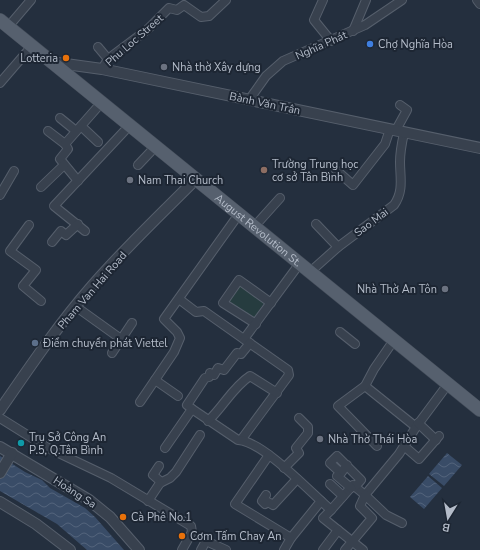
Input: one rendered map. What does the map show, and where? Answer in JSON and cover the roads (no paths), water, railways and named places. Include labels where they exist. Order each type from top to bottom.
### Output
[{"type":"main road","name":"August Revolution St.","points":[[4,24],[480,410]]},
{"type":"street","points":[[4,24],[31,0]]},
{"type":"street","name":"Phu Loc Street","points":[[102,69],[108,59],[148,28],[169,8],[177,10],[184,5],[201,17],[209,16],[226,0]]},
{"type":"street","points":[[323,0],[314,20],[331,41]]},
{"type":"street","points":[[354,30],[366,0]]},
{"type":"street","name":"Nghĩa Phát","points":[[249,100],[257,87],[272,69],[283,62],[365,25],[402,0]]},
{"type":"street","points":[[477,0],[480,4]]},
{"type":"street","points":[[0,83],[31,47]]},
{"type":"street","points":[[98,47],[108,59]]},
{"type":"street","name":"Bành Văn Trân","points":[[50,62],[102,69],[480,148]]},
{"type":"street","points":[[65,144],[102,102]]},
{"type":"street","points":[[336,170],[353,185],[397,131],[407,110],[400,105]]},
{"type":"street","points":[[60,118],[79,128],[98,142]]},
{"type":"street","points":[[85,231],[54,206],[130,125]]},
{"type":"street","points":[[48,130],[65,144],[68,149],[60,159],[78,181]]},
{"type":"street","name":"Sao Mai","points":[[192,409],[187,405],[205,378],[209,377],[210,373],[214,375],[218,368],[224,370],[237,353],[241,354],[256,324],[271,303],[305,268],[338,247],[394,205],[398,199],[401,187],[397,131]]},
{"type":"street","points":[[138,165],[156,146]]},
{"type":"street","points":[[41,187],[64,165]]},
{"type":"street","points":[[0,195],[14,171]]},
{"type":"street","name":"Pham Van Hai Road","points":[[0,410],[29,367],[75,306],[111,265],[196,179]]},
{"type":"street","points":[[254,226],[280,198]]},
{"type":"street","points":[[140,402],[180,338],[177,332],[164,320],[239,214]]},
{"type":"street","points":[[52,242],[61,231],[66,235],[78,224]]},
{"type":"street","points":[[316,224],[338,247]]},
{"type":"street","points":[[29,225],[10,252],[36,270],[23,286],[41,301]]},
{"type":"street","points":[[256,324],[223,303],[239,280],[271,303]]},
{"type":"street","points":[[179,299],[196,312],[204,311],[288,370],[289,375],[277,393],[241,440]]},
{"type":"street","points":[[75,306],[121,339]]},
{"type":"street","points":[[112,353],[132,322]]},
{"type":"street","points":[[340,332],[355,344]]},
{"type":"street","points":[[377,446],[338,406],[365,386],[374,368],[394,340]]},
{"type":"street","points":[[208,421],[220,410],[244,380],[250,376],[277,393]]},
{"type":"street","points":[[155,380],[178,396]]},
{"type":"street","points":[[346,550],[372,518],[360,506],[365,495],[399,454],[417,425],[448,384]]},
{"type":"street","points":[[365,386],[437,438],[419,459],[404,446]]},
{"type":"street","points":[[165,448],[192,409],[238,440],[241,440],[270,455],[331,510]]},
{"type":"street","points":[[0,418],[48,448],[111,478],[191,526],[192,532],[182,550]]},
{"type":"street","points":[[284,468],[299,453],[296,448],[308,433],[308,427],[299,418]]},
{"type":"street","points":[[148,501],[160,484],[170,478],[200,435]]},
{"type":"street","name":"Hoàng Sa","points":[[0,447],[10,456],[96,505],[110,517],[139,550]]},
{"type":"street","points":[[270,455],[235,504],[291,538]]},
{"type":"street","points":[[0,473],[10,456]]},
{"type":"street","points":[[159,466],[153,475],[160,481],[160,484]]},
{"type":"street","points":[[347,466],[360,480],[323,518],[363,550]]},
{"type":"street","points":[[337,476],[365,495],[386,515],[402,523]]},
{"type":"street","points":[[266,495],[262,502],[265,504],[268,502],[273,505],[297,479]]},
{"type":"street","points":[[330,484],[343,496]]},
{"type":"street","points":[[284,550],[291,538],[320,501]]},
{"type":"street","points":[[0,502],[42,528],[70,550]]},
{"type":"street","points":[[323,550],[338,530]]},
{"type":"street","points":[[201,550],[206,541],[226,550]]},
{"type":"water","points":[[447,453],[462,465],[444,486],[429,474]]},
{"type":"water","points":[[0,456],[25,472],[42,480],[50,488],[85,508],[95,517],[124,550],[87,550],[57,524],[0,491]]},
{"type":"water","points":[[428,476],[442,488],[424,509],[410,497]]},
{"type":"place","name":"Chợ Nghĩa Hòa","points":[[370,44]]},
{"type":"place","name":"Lotteria","points":[[66,58]]},
{"type":"place","name":"Nhà thờ Xây dựng","points":[[164,67]]},
{"type":"place","name":"Trường Trung học cơ sở Tân Bình","points":[[264,170]]},
{"type":"place","name":"Nam Thai Church","points":[[130,180]]},
{"type":"place","name":"Nhà Thờ An Tôn","points":[[445,289]]},
{"type":"place","name":"Điểm chuyển phát Viettel","points":[[35,343]]},
{"type":"place","name":"Nhà Thờ Thái Hòa","points":[[320,439]]},
{"type":"place","name":"Trụ Sở Công An P.5, Q.Tân Bình","points":[[21,443]]},
{"type":"place","name":"Cà Phê No.1","points":[[123,517]]},
{"type":"place","name":"Cơm Tấm Chay An","points":[[182,536]]}]
